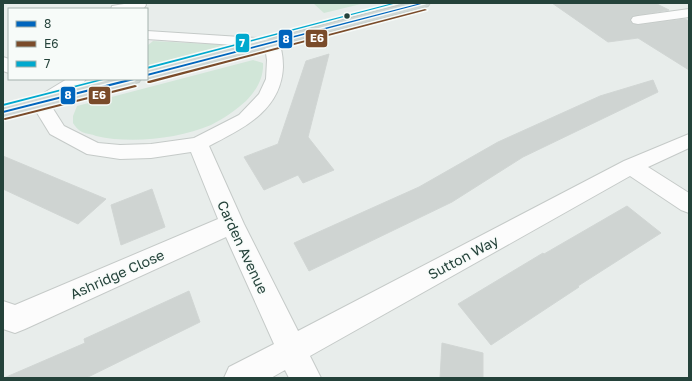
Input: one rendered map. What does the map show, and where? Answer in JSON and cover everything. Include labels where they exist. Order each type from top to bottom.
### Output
[{"type":"main road","points":[[148,75],[424,3]]},
{"type":"main road","points":[[3,112],[129,80]]},
{"type":"street","points":[[125,8],[140,6]]},
{"type":"street","points":[[638,20],[689,13]]},
{"type":"street","points":[[76,80],[40,103],[57,130],[94,149],[120,152],[151,151],[198,144],[245,119],[267,96],[274,79],[275,60],[272,43],[148,35]]},
{"type":"street","name":"Sutton Way","points":[[240,378],[631,166],[689,140]]},
{"type":"street","name":"Carden Avenue","points":[[198,144],[232,224],[305,378]]},
{"type":"street","points":[[631,166],[689,204]]},
{"type":"street","name":"Ashridge Close","points":[[3,315],[15,319],[232,224]]},
{"type":"green space","points":[[313,3],[365,3],[324,13]]},
{"type":"green space","points":[[153,41],[227,45],[148,66],[148,45]]},
{"type":"green space","points":[[253,60],[263,63],[263,69],[259,84],[253,93],[238,108],[211,125],[198,130],[169,137],[124,140],[84,133],[73,123],[73,116],[77,106]]},
{"type":"building","points":[[552,3],[655,3],[669,10],[633,16],[630,21],[633,24],[638,25],[685,19],[689,21],[689,70],[638,38],[608,42]]},
{"type":"building","points":[[329,54],[308,137],[334,170],[303,183],[298,175],[264,190],[244,157],[278,144],[306,61]]},
{"type":"building","points":[[653,80],[658,92],[523,157],[452,202],[309,271],[294,243],[419,187],[498,142],[600,96]]},
{"type":"building","points":[[3,156],[106,199],[78,224],[3,189]]},
{"type":"building","points":[[152,189],[165,227],[121,245],[111,205]]},
{"type":"building","points":[[627,206],[661,233],[578,286],[579,287],[491,345],[458,304],[543,253],[544,254]]},
{"type":"building","points":[[189,291],[200,322],[86,378],[4,378],[85,343],[84,339]]},
{"type":"building","points":[[442,343],[483,353],[483,378],[440,378]]},
{"type":"transit line","name":"7","points":[[148,68],[396,3]]},
{"type":"transit line","name":"8","points":[[148,75],[424,3]]},
{"type":"transit line","name":"E6","points":[[149,82],[426,10]]},
{"type":"transit line","name":"7","points":[[3,105],[101,80]]},
{"type":"transit line","name":"8","points":[[3,112],[129,80]]},
{"type":"transit line","name":"E6","points":[[5,119],[135,86]]}]
